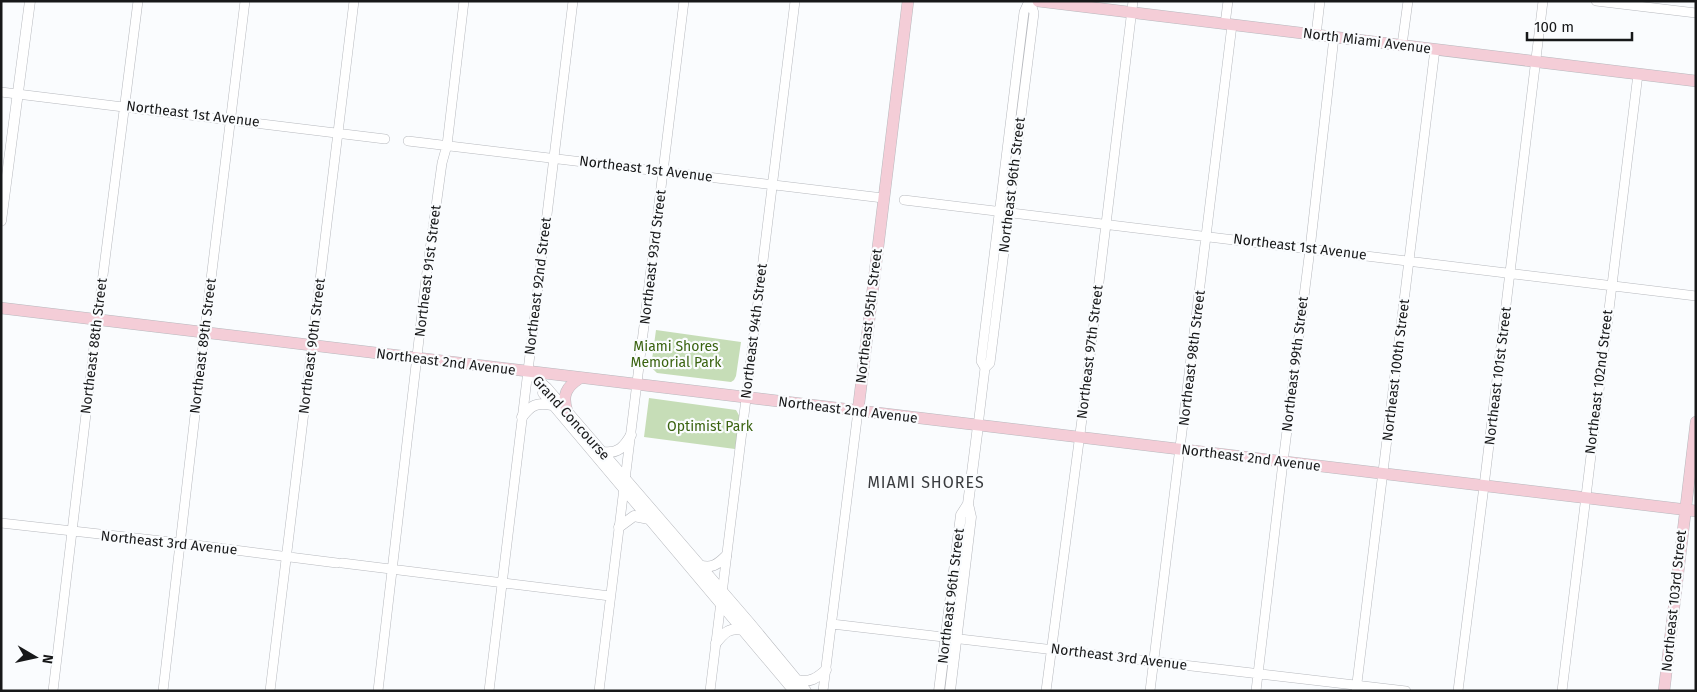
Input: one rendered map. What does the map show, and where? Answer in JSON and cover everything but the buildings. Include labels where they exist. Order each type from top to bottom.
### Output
[{"type":"main road","name":"Northeast 95th Street","points":[[858,411],[908,1]]},
{"type":"main road","name":"North Miami Avenue","points":[[1038,1],[1132,7],[1229,24],[1696,81]]},
{"type":"main road","name":"Northeast 2nd Avenue","points":[[1,308],[1690,510]]},
{"type":"main road","points":[[567,411],[564,398],[566,390],[580,378]]},
{"type":"main road","name":"Northeast 103rd Street","points":[[1664,691],[1690,510],[1696,422]]},
{"type":"street","points":[[1,221],[30,1]]},
{"type":"street","name":"Northeast 88th Street","points":[[53,691],[97,320],[138,1]]},
{"type":"street","name":"Northeast 89th Street","points":[[163,691],[204,333],[232,119],[245,1]]},
{"type":"street","name":"Northeast 90th Street","points":[[270,691],[354,1]]},
{"type":"street","name":"Northeast 91st Street","points":[[378,691],[440,172],[447,145],[464,1]]},
{"type":"street","name":"Northeast 92nd Street","points":[[488,691],[573,1]]},
{"type":"street","name":"Northeast 93rd Street","points":[[599,691],[684,1]]},
{"type":"street","name":"Northeast 94th Street","points":[[710,691],[795,1]]},
{"type":"street","name":"Northeast 96th Street","points":[[950,691],[951,638],[961,515],[968,504],[985,368],[981,361],[1004,212],[1024,12],[1030,1]]},
{"type":"street","name":"Northeast 98th Street","points":[[1150,691],[1207,236],[1229,24],[1228,1]]},
{"type":"street","points":[[1316,35],[1320,1]]},
{"type":"street","points":[[1402,45],[1408,1]]},
{"type":"street","name":"Northeast 101st Street","points":[[1458,691],[1537,62],[1543,1]]},
{"type":"street","points":[[1596,1],[1662,5],[1696,13]]},
{"type":"street","name":"Northeast 97th Street","points":[[1046,691],[1132,7]]},
{"type":"street","name":"Northeast 99th Street","points":[[1256,691],[1334,37]]},
{"type":"street","name":"Northeast 100th Street","points":[[1356,688],[1384,474],[1435,49]]},
{"type":"street","name":"Northeast 102nd Street","points":[[1562,691],[1610,286],[1638,74]]},
{"type":"street","name":"Northeast 1st Avenue","points":[[1,92],[385,139]]},
{"type":"street","name":"Northeast 1st Avenue","points":[[408,141],[664,170],[883,198]]},
{"type":"street","name":"Northeast 1st Avenue","points":[[904,200],[1696,296]]},
{"type":"street","name":"Grand Concourse","points":[[528,372],[552,405],[794,691]]},
{"type":"street","name":"Grand Concourse","points":[[528,372],[544,384],[806,691]]},
{"type":"street","points":[[522,417],[532,405],[543,403],[552,405]]},
{"type":"street","name":"Northeast 95th Street","points":[[823,691],[858,411]]},
{"type":"street","points":[[603,452],[614,453],[618,451],[625,445],[631,435]]},
{"type":"street","points":[[619,527],[634,516],[649,519]]},
{"type":"street","name":"Northeast 3rd Avenue","points":[[1,524],[180,543],[610,596]]},
{"type":"street","points":[[699,565],[713,566],[726,556]]},
{"type":"street","name":"Northeast 3rd Avenue","points":[[832,624],[1153,661],[1356,688],[1406,691]]},
{"type":"street","points":[[716,643],[726,631],[731,629],[743,630]]},
{"type":"street","name":"Northeast 96th Street","points":[[939,691],[951,638]]},
{"type":"street","points":[[798,680],[808,682],[826,670]]},
{"type":"green space","name":"Miami Shores Memorial Park","points":[[656,330],[741,342],[734,380],[731,382],[657,373],[651,367]]},
{"type":"green space","name":"Optimist Park","points":[[649,398],[736,410],[740,417],[735,449],[644,437]]},
{"type":"district","name":"MIAMI SHORES","points":[[926,482]]}]
